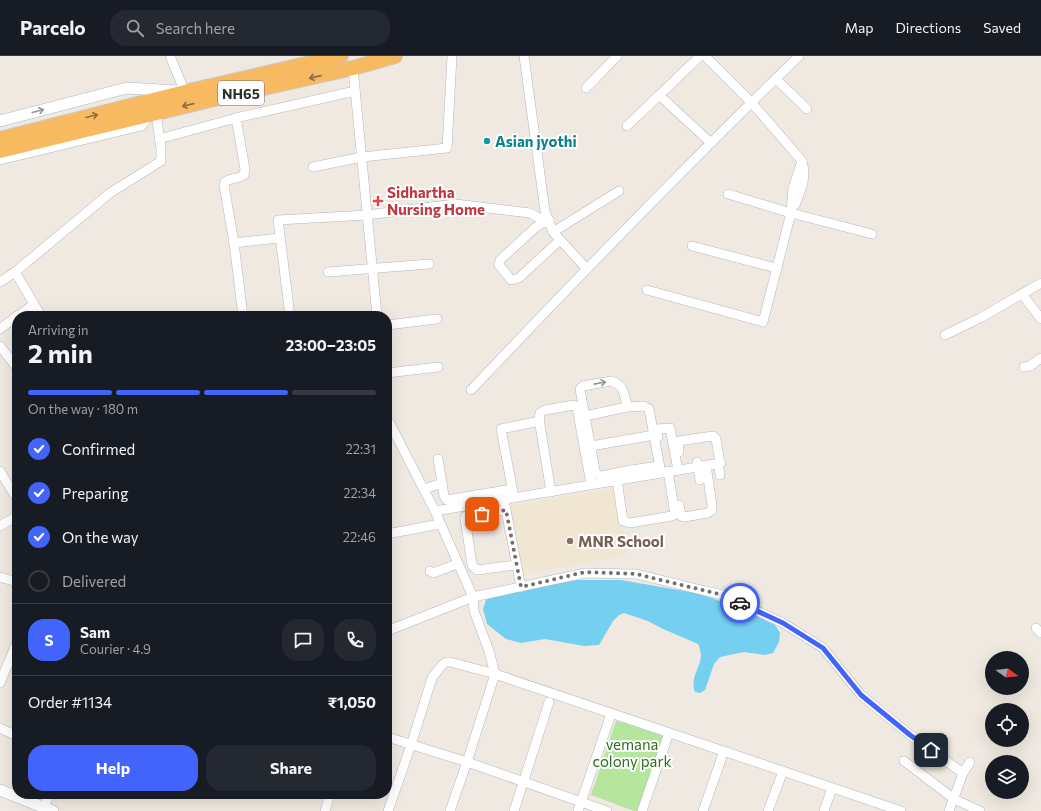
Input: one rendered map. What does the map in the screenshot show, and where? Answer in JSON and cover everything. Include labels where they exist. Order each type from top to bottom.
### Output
[{"type":"highway","name":"NH65","points":[[0,151],[129,113],[185,92],[341,56]]},
{"type":"highway","name":"NH65","points":[[0,139],[129,113],[153,114],[353,68],[395,56]]},
{"type":"street","points":[[0,121],[127,88],[185,92],[170,56]]},
{"type":"street","points":[[313,167],[362,157],[447,148],[452,56]]},
{"type":"street","points":[[524,56],[545,211],[553,232],[586,268]]},
{"type":"street","points":[[586,88],[617,56]]},
{"type":"street","points":[[627,126],[700,56]]},
{"type":"street","points":[[646,290],[763,322],[791,213],[793,188],[802,161],[751,102],[705,56]]},
{"type":"street","points":[[471,390],[586,268],[751,102],[776,79],[794,58]]},
{"type":"street","points":[[353,68],[376,311]]},
{"type":"street","points":[[776,79],[807,109]]},
{"type":"street","points":[[159,139],[236,118],[355,90]]},
{"type":"street","points":[[659,95],[711,143]]},
{"type":"street","points":[[0,159],[141,125],[153,114],[159,139],[161,161],[110,193],[15,272],[0,282]]},
{"type":"street","points":[[236,118],[245,169],[244,175],[240,178],[228,180],[224,185],[234,243],[242,311]]},
{"type":"street","points":[[553,232],[619,191]]},
{"type":"street","points":[[728,194],[791,213],[872,234]]},
{"type":"street","points":[[289,311],[278,220],[366,215],[455,204],[530,213],[539,218],[549,220]]},
{"type":"street","points":[[549,220],[536,227],[500,260],[500,265],[511,280],[520,278],[560,240]]},
{"type":"street","points":[[234,243],[280,238]]},
{"type":"street","points":[[692,246],[776,268]]},
{"type":"street","points":[[328,272],[429,264]]},
{"type":"street","points":[[15,272],[38,311]]},
{"type":"street","points":[[945,335],[980,318],[1041,283]]},
{"type":"street","points":[[1022,294],[1041,319]]},
{"type":"street","points":[[24,311],[34,304]]},
{"type":"street","points":[[392,324],[437,319]]},
{"type":"street","points":[[0,329],[12,320]]},
{"type":"street","points":[[0,346],[12,362]]},
{"type":"street","points":[[1024,367],[1030,366],[1041,358]]},
{"type":"street","points":[[392,372],[438,367]]},
{"type":"street","points":[[627,408],[623,388],[615,382],[611,381],[582,386],[580,389],[596,475],[602,479],[617,480],[631,474]]},
{"type":"street","points":[[551,492],[540,421],[540,413],[545,410],[576,406],[578,408],[591,484]]},
{"type":"street","points":[[585,416],[644,406],[649,409],[654,435],[671,468],[681,514],[683,517],[708,513],[712,510],[712,505],[700,464]]},
{"type":"street","points":[[514,498],[501,430],[540,421]]},
{"type":"street","points":[[392,428],[435,511],[473,597],[474,611],[489,651],[495,674],[450,811]]},
{"type":"street","points":[[591,446],[654,435]]},
{"type":"street","points":[[617,480],[623,521],[630,522],[672,516],[675,514],[671,468],[678,443],[680,441],[714,437],[716,439],[720,475]]},
{"type":"street","points":[[438,459],[444,496],[447,500],[512,488]]},
{"type":"street","points":[[435,511],[551,492],[591,484],[602,479],[719,462]]},
{"type":"street","points":[[700,464],[700,480]]},
{"type":"street","points":[[0,471],[12,491]]},
{"type":"street","points":[[424,489],[442,483]]},
{"type":"street","points":[[504,500],[521,587]]},
{"type":"street","points":[[506,510],[466,516],[465,518],[472,565],[477,570],[516,564]]},
{"type":"street","points":[[0,526],[12,519]]},
{"type":"street","points":[[392,533],[440,524]]},
{"type":"street","points":[[430,570],[433,573],[458,564]]},
{"type":"street","points":[[392,629],[473,597],[585,572],[636,574],[723,595],[783,623],[823,648],[861,695],[910,735],[963,773]]},
{"type":"street","points":[[0,577],[12,581]]},
{"type":"street","points":[[0,683],[12,654]]},
{"type":"street","points":[[388,811],[432,678],[446,662],[495,674],[890,809],[901,811]]},
{"type":"street","points":[[514,811],[549,702]]},
{"type":"street","points":[[578,811],[611,714]]},
{"type":"street","points":[[0,728],[12,734]]},
{"type":"street","points":[[642,811],[669,733]]},
{"type":"street","points":[[392,739],[467,762],[607,811]]},
{"type":"street","points":[[704,811],[724,751]]},
{"type":"street","points":[[904,761],[954,799],[980,811]]},
{"type":"street","points":[[949,811],[963,773],[970,762]]},
{"type":"street","points":[[768,811],[782,771]]},
{"type":"street","points":[[824,811],[832,788]]},
{"type":"street","points":[[0,790],[12,795]]},
{"type":"street","points":[[23,799],[48,809],[49,799]]},
{"type":"street","points":[[325,811],[329,799]]},
{"type":"shaded area","name":"MNR School","points":[[616,489],[627,555],[521,575],[508,506]]},
{"type":"green space","name":"vemana colony park","points":[[616,721],[665,733],[638,811],[634,811],[591,795]]},
{"type":"water","points":[[579,580],[621,580],[696,593],[751,613],[775,625],[780,633],[779,642],[773,653],[765,655],[744,652],[720,657],[714,664],[705,690],[700,693],[695,692],[694,685],[694,679],[701,657],[698,644],[648,621],[624,613],[619,615],[613,621],[599,645],[584,646],[545,639],[521,643],[506,639],[487,624],[483,609],[486,600],[518,589]]},
{"type":"way so far","points":[[482,514],[506,510],[521,587],[585,572],[636,574],[723,595],[740,603]]},
{"type":"place","name":"Asian jyothi","points":[[487,141]]},
{"type":"place","name":"Sidhartha Nursing Home","points":[[378,201]]},
{"type":"place","name":"MNR School","points":[[570,541]]},
{"type":"route","points":[[740,603],[783,623],[823,648],[861,695],[931,750]]}]
